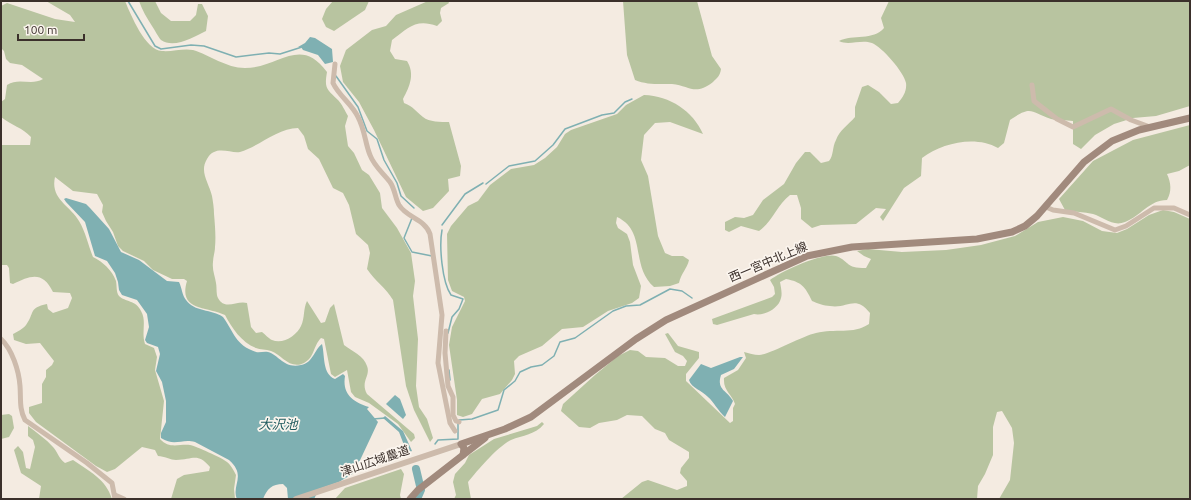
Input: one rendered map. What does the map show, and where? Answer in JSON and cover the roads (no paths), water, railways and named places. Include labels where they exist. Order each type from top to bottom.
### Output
[{"type":"main road","name":"西一宮中北上線","points":[[460,444],[490,434],[531,416],[636,339],[666,320],[807,256],[852,246],[997,236],[1012,232],[1025,226],[1046,207],[1074,173],[1098,151],[1126,134],[1190,118]]},
{"type":"main road","points":[[410,499],[420,488],[490,434]]},
{"type":"main road","points":[[460,444],[464,448],[463,455]]},
{"type":"street","points":[[335,64],[333,83],[358,117],[366,134],[372,160],[391,183],[400,205],[405,212],[422,222],[428,228],[430,234],[442,315],[438,363],[450,423],[455,431]]},
{"type":"street","points":[[1032,85],[1034,101],[1057,119],[1073,127],[1111,109],[1131,120],[1150,127]]},
{"type":"street","points":[[1046,207],[1053,210],[1074,214],[1115,230],[1126,226],[1154,208],[1174,208],[1190,215]]},
{"type":"street","points":[[446,331],[445,353],[448,386],[453,397],[453,415],[456,421],[459,422]]},
{"type":"street","points":[[1,339],[9,348],[19,377],[21,410],[25,420],[107,479],[112,483],[115,497],[124,499]]},
{"type":"street","name":"津山広域農道","points":[[296,499],[460,444]]},
{"type":"water","points":[[310,37],[315,38],[332,49],[333,62],[325,64],[318,55],[298,47],[305,43]]},
{"type":"water","name":"大沢池","points":[[66,198],[86,204],[109,229],[121,252],[139,260],[167,281],[179,282],[189,304],[198,309],[219,314],[223,317],[239,342],[249,349],[258,352],[268,352],[286,363],[295,366],[308,362],[322,344],[328,373],[335,379],[343,374],[345,376],[345,388],[347,392],[358,403],[369,407],[367,409],[378,422],[354,473],[339,482],[319,489],[314,499],[288,499],[287,488],[283,484],[270,488],[266,492],[263,499],[237,499],[237,471],[229,460],[195,442],[170,442],[161,438],[161,433],[166,422],[166,401],[162,382],[156,371],[160,354],[158,347],[147,343],[145,340],[149,327],[147,314],[137,300],[122,295],[119,290],[115,273],[107,261],[95,256],[85,222],[66,202],[64,199]]},
{"type":"water","points":[[743,357],[734,369],[721,375],[721,387],[733,401],[725,417],[710,399],[692,385],[689,380],[701,364],[711,368]]},
{"type":"water","points":[[395,395],[400,399],[406,415],[403,419],[386,404]]},
{"type":"water","points":[[385,416],[403,431],[412,451],[407,453],[399,432],[383,418]]},
{"type":"waterway","points":[[128,1],[155,46],[161,49],[191,45],[204,46],[236,57],[269,53],[280,54],[302,47]]},
{"type":"waterway","points":[[336,76],[358,107],[367,131],[377,139],[384,160],[397,183],[401,196],[414,208]]},
{"type":"waterway","points":[[486,184],[509,166],[535,161],[553,145],[565,129],[602,115],[614,113],[625,102],[632,99]]},
{"type":"waterway","points":[[442,225],[465,194],[483,183]]},
{"type":"waterway","points":[[412,218],[404,238],[412,252],[432,256]]},
{"type":"waterway","points":[[442,230],[441,254],[445,282],[451,295],[463,299],[459,309],[452,317],[448,333]]},
{"type":"waterway","points":[[459,420],[472,419],[498,410],[504,390],[515,381],[520,372],[531,367],[542,365],[554,356],[560,342],[575,338],[613,311],[626,306],[640,305],[670,289],[682,291],[692,298]]},
{"type":"waterway","points":[[449,370],[450,380]]},
{"type":"waterway","points":[[373,419],[385,418]]},
{"type":"waterway","points":[[435,444],[438,440],[458,439],[458,422]]},
{"type":"waterway","points":[[416,469],[421,490],[417,499]]}]
